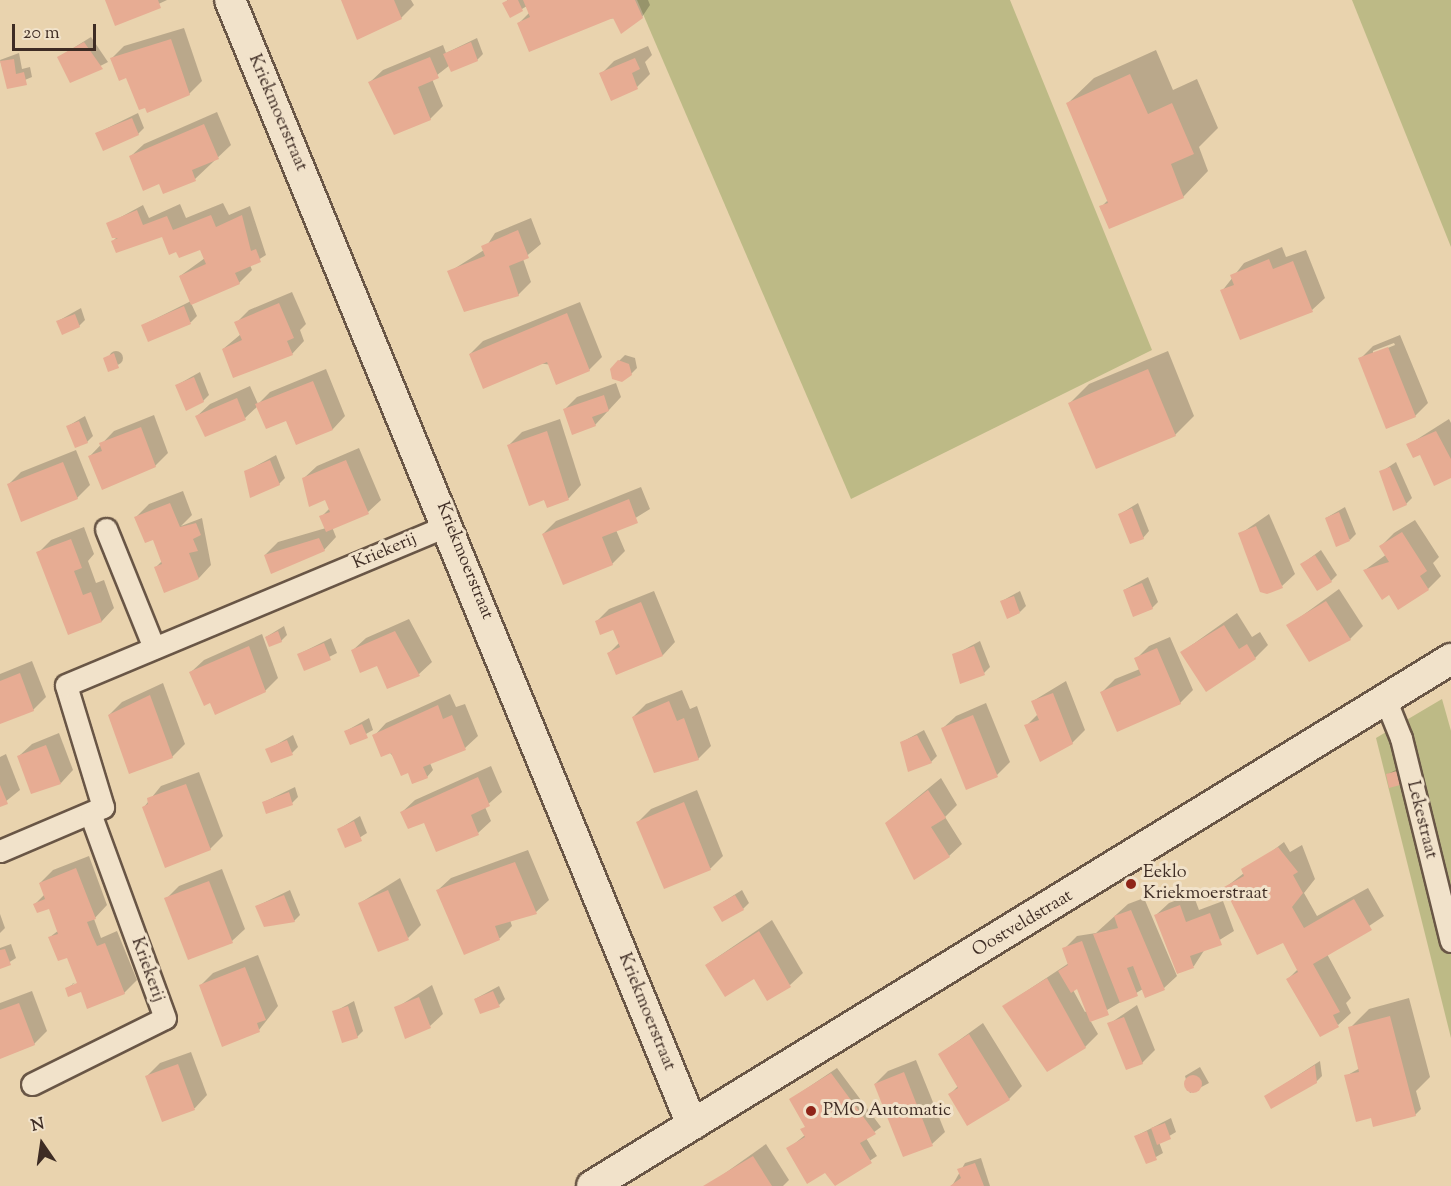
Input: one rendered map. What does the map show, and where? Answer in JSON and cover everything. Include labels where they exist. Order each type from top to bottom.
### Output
[{"type":"street","name":"Kriekmoerstraat","points":[[230,0],[450,524],[692,1125]]},
{"type":"street","name":"Kriekerij","points":[[32,1084],[165,1018],[91,816],[103,807],[66,685],[450,524]]},
{"type":"street","points":[[106,529],[154,648]]},
{"type":"street","name":"Oostveldstraat","points":[[592,1186],[1386,701],[1451,659]]},
{"type":"street","name":"Lekestraat","points":[[1386,701],[1401,738],[1451,941]]},
{"type":"street","points":[[0,851],[91,816]]},
{"type":"shaded area","points":[[637,0],[1010,0],[1152,350],[851,499]]},
{"type":"shaded area","points":[[1352,0],[1451,0],[1451,247]]},
{"type":"shaded area","points":[[1442,699],[1451,731],[1451,1038],[1376,738]]},
{"type":"building","points":[[105,0],[158,0],[161,8],[115,26]]},
{"type":"building","points":[[341,0],[394,0],[402,19],[357,40]]},
{"type":"building","points":[[508,0],[518,0],[523,11],[510,18],[502,3]]},
{"type":"building","points":[[523,0],[635,0],[643,18],[621,34],[613,18],[529,52],[517,23],[530,17]]},
{"type":"building","points":[[171,39],[190,95],[147,113],[145,108],[139,110],[126,78],[119,81],[110,58]]},
{"type":"building","points":[[84,42],[103,69],[70,83],[57,57]]},
{"type":"building","points":[[471,42],[478,61],[451,72],[443,54]]},
{"type":"building","points":[[430,57],[439,78],[418,87],[431,120],[394,135],[368,82]]},
{"type":"building","points":[[635,58],[640,69],[632,73],[638,89],[611,101],[599,73]]},
{"type":"building","points":[[14,59],[16,74],[24,72],[27,85],[7,89],[0,61]]},
{"type":"building","points":[[1130,74],[1148,114],[1172,103],[1194,154],[1171,164],[1184,198],[1109,229],[1099,206],[1108,203],[1066,103]]},
{"type":"building","points":[[132,118],[139,135],[103,151],[95,133]]},
{"type":"building","points":[[204,124],[219,159],[192,170],[196,181],[163,194],[159,184],[143,191],[129,156]]},
{"type":"building","points":[[137,210],[143,225],[167,216],[173,230],[211,215],[216,227],[242,215],[251,251],[256,249],[261,262],[235,273],[240,284],[191,305],[179,276],[206,264],[200,250],[179,258],[176,252],[169,255],[162,237],[116,253],[111,241],[118,238],[112,238],[106,223]]},
{"type":"building","points":[[518,230],[529,258],[509,266],[519,296],[464,312],[447,271],[485,256],[481,246]]},
{"type":"building","points":[[1269,259],[1273,269],[1293,261],[1313,312],[1240,340],[1220,290],[1234,285],[1230,275]]},
{"type":"building","points":[[279,303],[294,338],[287,341],[293,355],[233,378],[222,349],[242,340],[234,322]]},
{"type":"building","points":[[184,306],[191,324],[148,342],[141,325]]},
{"type":"building","points":[[567,313],[590,371],[556,385],[547,362],[483,389],[469,354]]},
{"type":"building","points":[[75,314],[80,327],[62,335],[56,321]]},
{"type":"building","points":[[1388,347],[1416,417],[1386,429],[1358,358]]},
{"type":"building","points":[[114,353],[119,368],[108,372],[103,358]]},
{"type":"building","points":[[618,360],[629,364],[632,375],[622,382],[612,379],[610,369]]},
{"type":"building","points":[[1148,369],[1176,436],[1096,469],[1068,403]]},
{"type":"building","points":[[194,377],[204,402],[186,411],[175,385]]},
{"type":"building","points":[[313,381],[333,430],[296,445],[286,421],[266,429],[255,404]]},
{"type":"building","points":[[604,395],[609,411],[592,417],[596,426],[572,435],[563,409]]},
{"type":"building","points":[[237,398],[246,420],[205,437],[195,416]]},
{"type":"building","points":[[79,421],[88,443],[75,448],[66,426]]},
{"type":"building","points":[[141,427],[156,467],[102,490],[88,456],[102,451],[99,443]]},
{"type":"building","points":[[547,431],[569,500],[547,508],[544,500],[529,506],[507,445]]},
{"type":"building","points":[[1436,431],[1451,459],[1451,478],[1434,486],[1420,455],[1413,458],[1406,444]]},
{"type":"building","points":[[270,460],[280,485],[250,498],[244,471]]},
{"type":"building","points":[[346,460],[369,514],[326,532],[319,516],[330,512],[325,500],[309,507],[302,478]]},
{"type":"building","points":[[63,462],[78,499],[21,522],[7,484]]},
{"type":"building","points":[[1390,467],[1407,505],[1393,511],[1379,471]]},
{"type":"building","points":[[629,499],[638,523],[602,537],[613,565],[563,585],[542,534]]},
{"type":"building","points":[[170,503],[180,527],[196,523],[201,535],[193,539],[198,551],[189,553],[199,579],[164,593],[154,567],[162,564],[153,540],[145,543],[134,517]]},
{"type":"building","points":[[1132,508],[1144,539],[1130,544],[1118,514]]},
{"type":"building","points":[[1339,512],[1350,541],[1336,547],[1325,518]]},
{"type":"building","points":[[1256,526],[1283,588],[1267,594],[1260,592],[1238,533]]},
{"type":"building","points":[[1402,532],[1427,571],[1420,576],[1429,590],[1398,610],[1389,595],[1382,600],[1363,570],[1389,562],[1379,546]]},
{"type":"building","points":[[319,538],[325,551],[271,574],[264,555]]},
{"type":"building","points":[[71,539],[82,568],[74,571],[83,595],[91,592],[102,622],[68,635],[36,552]]},
{"type":"building","points":[[1315,555],[1332,582],[1317,591],[1300,564]]},
{"type":"building","points":[[1142,583],[1153,609],[1133,617],[1123,590]]},
{"type":"building","points":[[1014,596],[1020,613],[1007,619],[1000,601]]},
{"type":"building","points":[[1326,601],[1351,640],[1309,662],[1286,625]]},
{"type":"building","points":[[641,602],[663,656],[616,675],[607,653],[620,647],[613,630],[600,635],[595,621]]},
{"type":"building","points":[[1224,625],[1239,649],[1247,644],[1256,659],[1206,692],[1180,652]]},
{"type":"building","points":[[278,631],[282,642],[269,647],[265,637]]},
{"type":"building","points":[[395,631],[420,676],[387,689],[377,666],[360,673],[351,650]]},
{"type":"building","points":[[324,643],[331,660],[304,671],[297,654]]},
{"type":"building","points":[[249,646],[266,692],[215,715],[210,703],[204,706],[189,672]]},
{"type":"building","points":[[974,646],[985,675],[960,684],[952,654]]},
{"type":"building","points":[[1157,648],[1181,704],[1117,732],[1100,692],[1141,675],[1134,658]]},
{"type":"building","points":[[20,673],[34,711],[0,724],[0,681]]},
{"type":"building","points":[[1053,693],[1073,744],[1040,762],[1024,725],[1039,720],[1031,701]]},
{"type":"building","points":[[150,695],[173,758],[129,774],[108,715]]},
{"type":"building","points":[[669,701],[677,721],[684,718],[699,760],[654,773],[632,717]]},
{"type":"building","points":[[438,705],[443,719],[452,715],[466,750],[423,767],[428,778],[412,784],[408,773],[401,776],[391,753],[381,757],[372,735]]},
{"type":"building","points":[[973,715],[998,777],[966,790],[941,728]]},
{"type":"building","points":[[362,724],[368,738],[350,745],[344,731]]},
{"type":"building","points":[[917,735],[932,763],[908,772],[900,742]]},
{"type":"building","points":[[287,740],[293,755],[271,763],[265,749]]},
{"type":"building","points":[[46,745],[61,784],[31,794],[17,756]]},
{"type":"building","points":[[1397,771],[1400,785],[1389,788],[1386,774]]},
{"type":"building","points":[[478,777],[490,806],[471,815],[479,835],[436,852],[424,823],[408,829],[400,812]]},
{"type":"building","points":[[186,784],[211,850],[165,868],[142,807],[148,804],[147,798]]},
{"type":"building","points":[[0,785],[8,804],[0,807]]},
{"type":"building","points":[[928,790],[946,818],[931,827],[950,857],[914,880],[885,823]]},
{"type":"building","points":[[289,792],[293,805],[266,814],[262,802]]},
{"type":"building","points":[[684,802],[711,870],[664,889],[636,822]]},
{"type":"building","points":[[354,821],[362,841],[345,848],[337,829]]},
{"type":"building","points":[[1278,847],[1298,872],[1293,875],[1303,893],[1292,907],[1304,928],[1354,899],[1372,930],[1313,964],[1340,1012],[1333,1015],[1339,1027],[1320,1037],[1286,979],[1298,972],[1283,943],[1257,955],[1224,887],[1244,876],[1241,869]]},
{"type":"building","points":[[515,862],[537,914],[495,926],[500,940],[464,955],[436,890]]},
{"type":"building","points":[[76,868],[96,919],[87,922],[92,935],[97,946],[105,943],[125,994],[87,1009],[81,992],[68,997],[65,988],[77,983],[67,958],[58,961],[48,937],[58,934],[49,909],[37,913],[33,904],[45,899],[39,883]]},
{"type":"building","points":[[209,881],[233,943],[188,960],[164,898]]},
{"type":"building","points":[[388,890],[409,940],[378,952],[358,903]]},
{"type":"building","points":[[284,895],[295,922],[264,927],[255,906]]},
{"type":"building","points":[[735,895],[744,910],[722,922],[713,907]]},
{"type":"building","points":[[1180,905],[1186,922],[1210,913],[1222,945],[1190,956],[1194,968],[1177,974],[1154,915]]},
{"type":"building","points":[[1131,910],[1165,990],[1145,998],[1133,966],[1127,968],[1138,996],[1120,1003],[1093,934],[1118,928],[1114,916]]},
{"type":"building","points":[[759,931],[791,987],[767,1001],[754,979],[725,997],[705,965]]},
{"type":"building","points":[[1082,941],[1109,1015],[1090,1022],[1077,989],[1071,993],[1058,971],[1068,965],[1062,948]]},
{"type":"building","points":[[5,949],[11,965],[0,969],[0,950]]},
{"type":"building","points":[[245,967],[266,1020],[257,1023],[260,1032],[222,1047],[199,985]]},
{"type":"building","points":[[1047,978],[1086,1048],[1047,1072],[1002,1006]]},
{"type":"building","points":[[493,991],[500,1007],[480,1014],[474,999]]},
{"type":"building","points":[[419,997],[431,1028],[405,1039],[394,1007]]},
{"type":"building","points":[[19,1003],[35,1045],[0,1059],[0,1010]]},
{"type":"building","points":[[348,1006],[358,1038],[342,1043],[332,1011]]},
{"type":"building","points":[[1390,1016],[1416,1116],[1373,1127],[1371,1118],[1356,1122],[1344,1075],[1359,1072],[1348,1027]]},
{"type":"building","points":[[1124,1017],[1143,1064],[1126,1070],[1107,1023]]},
{"type":"building","points":[[969,1034],[1010,1100],[967,1126],[948,1094],[958,1088],[938,1054]]},
{"type":"building","points":[[178,1064],[195,1110],[162,1122],[145,1076]]},
{"type":"building","points":[[1315,1065],[1317,1083],[1271,1109],[1264,1096]]},
{"type":"building","points":[[904,1072],[933,1146],[903,1157],[874,1084]]},
{"type":"building","points":[[831,1073],[876,1134],[860,1143],[872,1163],[835,1186],[825,1173],[807,1184],[786,1148],[805,1137],[800,1129],[805,1127],[789,1099]]},
{"type":"building","points":[[1193,1075],[1199,1078],[1202,1084],[1199,1090],[1193,1093],[1187,1090],[1184,1084],[1187,1078]]},
{"type":"building","points":[[1165,1123],[1171,1139],[1157,1145],[1151,1128]]},
{"type":"building","points":[[1147,1131],[1157,1160],[1146,1164],[1134,1136]]},
{"type":"building","points":[[753,1156],[772,1186],[703,1186]]},
{"type":"building","points":[[975,1163],[984,1186],[950,1186],[961,1178],[957,1169]]},
{"type":"place","name":"Eeklo Kriekmoerstraat","points":[[1131,884]]},
{"type":"place","name":"PMO Automatic","points":[[811,1111]]}]
